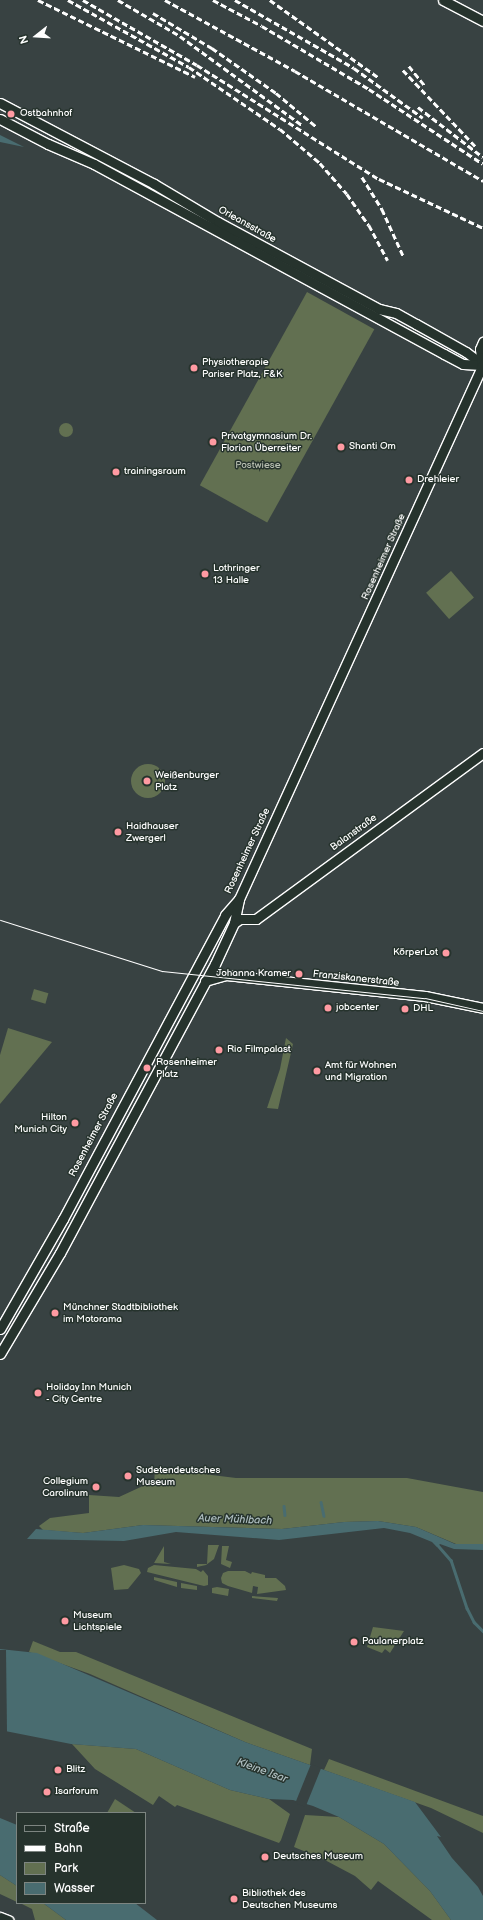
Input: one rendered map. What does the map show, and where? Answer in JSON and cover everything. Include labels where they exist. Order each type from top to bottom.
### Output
[{"type":"main road","points":[[443,0],[483,21]]},
{"type":"main road","name":"Orleansstraße","points":[[0,103],[444,354],[463,364],[483,365]]},
{"type":"main road","name":"Orleansstraße","points":[[0,119],[48,144],[94,164],[207,220],[379,309],[396,313],[466,352],[483,365]]},
{"type":"main road","name":"Rosenheimer Straße","points":[[0,1328],[63,1218],[225,914],[239,899],[483,365],[480,349],[483,342]]},
{"type":"main road","name":"Balanstraße","points":[[234,923],[240,919],[256,919],[483,753]]},
{"type":"main road","points":[[0,1354],[60,1253],[212,969],[234,923],[239,899]]},
{"type":"main road","name":"Franziskanerstraße","points":[[212,969],[226,975],[425,996],[483,1008]]},
{"type":"main road","name":"Franziskanerstraße","points":[[205,981],[226,975]]},
{"type":"main road","points":[[0,1916],[8,1920]]},
{"type":"green space","name":"Postwiese","points":[[307,292],[374,329],[267,523],[200,485]]},
{"type":"green space","points":[[66,423],[71,425],[73,430],[71,435],[66,437],[61,435],[59,430],[61,425]]},
{"type":"green space","points":[[451,571],[474,597],[449,619],[426,593]]},
{"type":"green space","points":[[145,764],[151,764],[155,765],[162,771],[165,781],[164,788],[158,795],[151,798],[145,798],[141,797],[134,791],[131,784],[131,778],[132,774],[138,767]]},
{"type":"green space","points":[[34,989],[48,993],[45,1004],[31,1000]]},
{"type":"green space","points":[[8,1028],[52,1042],[0,1104],[0,1055]]},
{"type":"green space","points":[[286,1038],[293,1044],[278,1109],[267,1108],[280,1069]]},
{"type":"green space","points":[[155,1468],[236,1478],[407,1478],[483,1492],[483,1544],[456,1544],[416,1527],[378,1521],[344,1522],[282,1529],[143,1525],[83,1533],[43,1530],[39,1526],[50,1518],[89,1513],[89,1495],[119,1497],[145,1485],[154,1485]]},
{"type":"green space","points":[[208,1545],[219,1545],[214,1559],[206,1565],[197,1567],[197,1564],[207,1564]]},
{"type":"green space","points":[[164,1546],[164,1562],[171,1564],[154,1563]]},
{"type":"green space","points":[[222,1546],[229,1546],[226,1560],[232,1562],[230,1568],[221,1564]]},
{"type":"green space","points":[[124,1565],[139,1569],[141,1573],[128,1589],[114,1590],[111,1568]]},
{"type":"green space","points":[[154,1565],[196,1569],[201,1572],[203,1570],[208,1576],[208,1585],[204,1586],[147,1572],[148,1568]]},
{"type":"green space","points":[[228,1571],[245,1571],[251,1574],[252,1572],[265,1575],[265,1578],[276,1578],[285,1586],[286,1590],[257,1594],[258,1587],[253,1586],[252,1593],[228,1586],[222,1583],[221,1578],[223,1573]]},
{"type":"green space","points":[[154,1577],[177,1582],[177,1587],[154,1580]]},
{"type":"green space","points":[[181,1583],[197,1586],[197,1590],[181,1588]]},
{"type":"green space","points":[[217,1587],[229,1589],[228,1596],[212,1593],[212,1588]]},
{"type":"green space","points":[[252,1596],[278,1598],[277,1601],[252,1598]]},
{"type":"green space","points":[[373,1627],[404,1631],[390,1653],[385,1649],[382,1653],[367,1647]]},
{"type":"green space","points":[[33,1641],[60,1652],[76,1652],[312,1749],[310,1765],[245,1742],[90,1674],[29,1652]]},
{"type":"green space","points":[[72,1744],[136,1749],[230,1790],[269,1799],[290,1814],[281,1840],[279,1843],[177,1805],[175,1807],[159,1796],[153,1805],[95,1769]]},
{"type":"green space","points":[[329,1759],[483,1816],[483,1833],[431,1808],[324,1770]]},
{"type":"green space","points":[[115,1799],[134,1812],[108,1812]]},
{"type":"green space","points":[[305,1815],[339,1817],[384,1844],[430,1891],[451,1920],[432,1920],[378,1881],[371,1890],[355,1876],[323,1859],[294,1847]]},
{"type":"green space","points":[[0,1875],[16,1885],[16,1902],[0,1894]]},
{"type":"green space","points":[[22,1904],[44,1904],[66,1920],[35,1920],[32,1909]]},
{"type":"water","points":[[0,135],[24,147],[0,142]]},
{"type":"water","points":[[378,1521],[416,1527],[455,1544],[483,1544],[483,1550],[454,1549],[440,1544],[437,1547],[432,1542],[410,1533],[384,1528],[279,1540],[176,1532],[124,1541],[27,1539],[36,1529],[83,1533],[143,1525],[282,1529],[344,1522]]},
{"type":"water","name":"Kleine Isar","points":[[0,1649],[37,1653],[245,1742],[415,1802],[441,1837],[437,1836],[452,1858],[478,1887],[483,1896],[483,1920],[451,1920],[430,1891],[384,1844],[339,1817],[313,1806],[293,1800],[269,1799],[230,1790],[136,1749],[71,1744],[0,1730]]},
{"type":"water","points":[[0,1818],[16,1825],[16,1885],[0,1875]]},
{"type":"water","points":[[44,1904],[136,1904],[157,1920],[66,1920]]},
{"type":"pier","points":[[0,1650],[6,1650],[7,1732],[0,1732]]},
{"type":"pier","points":[[311,1764],[321,1768],[305,1807],[295,1803]]},
{"type":"waterway","points":[[321,1502],[324,1516]]},
{"type":"waterway","points":[[284,1506],[285,1515]]},
{"type":"waterway","points":[[436,1543],[451,1560],[467,1608],[474,1622],[483,1631]]},
{"type":"tram line","points":[[0,920],[162,971],[425,998],[483,1011]]},
{"type":"railway","points":[[38,0],[195,77]]},
{"type":"railway","points":[[68,0],[189,67],[280,129],[320,163],[347,194],[369,225],[388,260]]},
{"type":"railway","points":[[83,0],[197,65],[379,179],[483,228]]},
{"type":"railway","points":[[118,0],[180,36],[302,125]]},
{"type":"railway","points":[[165,0],[295,71],[483,181]]},
{"type":"railway","points":[[213,0],[262,26],[369,89],[483,164]]},
{"type":"railway","points":[[235,0],[354,68],[423,118]]},
{"type":"railway","points":[[270,0],[378,77]]},
{"type":"railway","points":[[153,13],[212,48],[276,93],[317,127]]},
{"type":"railway","points":[[409,66],[425,86]]},
{"type":"railway","points":[[403,70],[475,146]]},
{"type":"railway","points":[[418,107],[483,157]]},
{"type":"railway","points":[[362,177],[382,209],[403,255]]},
{"type":"place","name":"Ostbahnhof","points":[[11,114]]},
{"type":"place","name":"Physiotherapie Pariser Platz, F&K","points":[[194,368]]},
{"type":"place","name":"Privatgymnasium Dr. Florian Überreiter","points":[[213,442]]},
{"type":"place","name":"Shanti Om","points":[[341,447]]},
{"type":"place","name":"trainingsraum","points":[[116,472]]},
{"type":"place","name":"Drehleier","points":[[409,480]]},
{"type":"place","name":"Lothringer 13 Halle","points":[[205,574]]},
{"type":"place","name":"Weißenburger Platz","points":[[147,781]]},
{"type":"place","name":"Haidhauser Zwergerl","points":[[118,832]]},
{"type":"place","name":"KörperLot","points":[[446,953]]},
{"type":"place","name":"Johanna Kramer","points":[[299,974]]},
{"type":"place","name":"jobcenter","points":[[328,1008]]},
{"type":"place","name":"DHL","points":[[405,1009]]},
{"type":"place","name":"Rio Filmpalast","points":[[219,1050]]},
{"type":"place","name":"Rosenheimer Platz","points":[[147,1068]]},
{"type":"place","name":"Amt für Wohnen und Migration","points":[[317,1071]]},
{"type":"place","name":"Hilton Munich City","points":[[75,1123]]},
{"type":"place","name":"Münchner Stadtbibliothek im Motorama","points":[[55,1313]]},
{"type":"place","name":"Holiday Inn Munich - City Centre","points":[[38,1393]]},
{"type":"place","name":"Sudetendeutsches Museum","points":[[128,1476]]},
{"type":"place","name":"Collegium Carolinum","points":[[96,1487]]},
{"type":"place","name":"Museum Lichtspiele","points":[[65,1621]]},
{"type":"place","name":"Paulanerplatz","points":[[354,1642]]},
{"type":"place","name":"Blitz","points":[[58,1770]]},
{"type":"place","name":"Isarforum","points":[[47,1792]]},
{"type":"place","name":"Deutsches Museum","points":[[265,1857]]},
{"type":"place","name":"Bibliothek des Deutschen Museums","points":[[234,1899]]},
{"type":"water label","name":"Auer Mühlbach","points":[[235,1520]]}]
